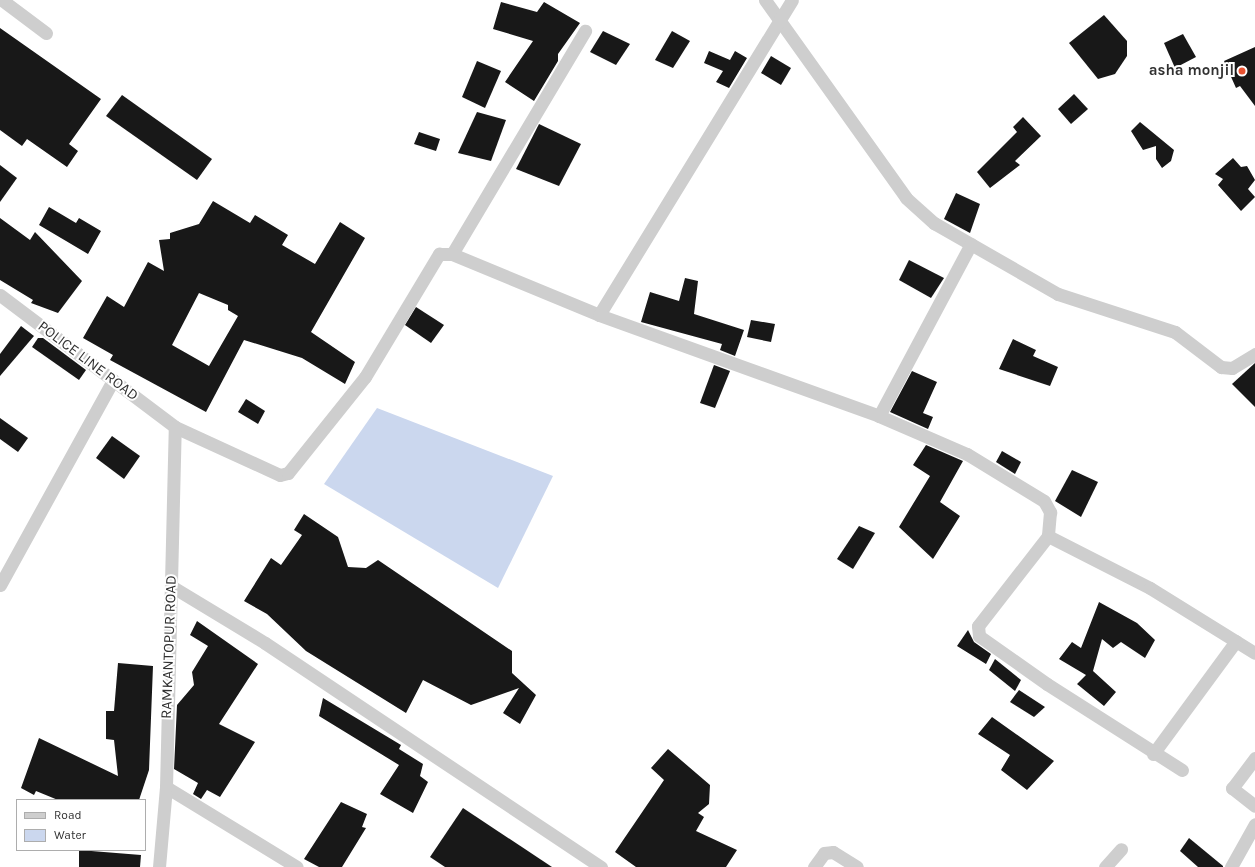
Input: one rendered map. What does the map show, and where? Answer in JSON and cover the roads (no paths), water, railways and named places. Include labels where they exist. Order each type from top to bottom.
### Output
[{"type":"street","points":[[2,0],[46,33]]},
{"type":"street","points":[[765,0],[906,198],[934,223],[1058,294],[1175,332],[1221,367],[1232,368],[1255,354]]},
{"type":"street","points":[[599,315],[792,0]]},
{"type":"street","points":[[585,31],[452,254],[599,315],[879,416],[967,454],[1044,501],[1050,512],[1048,536],[978,626],[979,636],[1153,754],[1182,770]]},
{"type":"street","points":[[879,416],[971,244]]},
{"type":"street","name":"POLICE LINE ROAD","points":[[0,296],[174,427],[280,475],[292,471],[364,377],[432,262],[439,254],[452,254]]},
{"type":"street","points":[[0,585],[113,380]]},
{"type":"street","name":"RAMKANTOPUR ROAD","points":[[159,867],[166,787],[174,427]]},
{"type":"street","points":[[1048,536],[1150,588],[1255,653]]},
{"type":"street","points":[[171,586],[271,647],[601,867]]},
{"type":"street","points":[[1153,754],[1236,641]]},
{"type":"street","points":[[1255,758],[1232,788],[1255,806]]},
{"type":"street","points":[[166,787],[297,867]]},
{"type":"street","points":[[1231,867],[1255,824]]},
{"type":"street","points":[[1105,867],[1121,849]]},
{"type":"street","points":[[814,867],[824,853],[833,852],[857,867]]},
{"type":"water","points":[[377,408],[553,476],[498,588],[324,484]]},
{"type":"place","name":"asha monjil","points":[[1242,71]]}]
